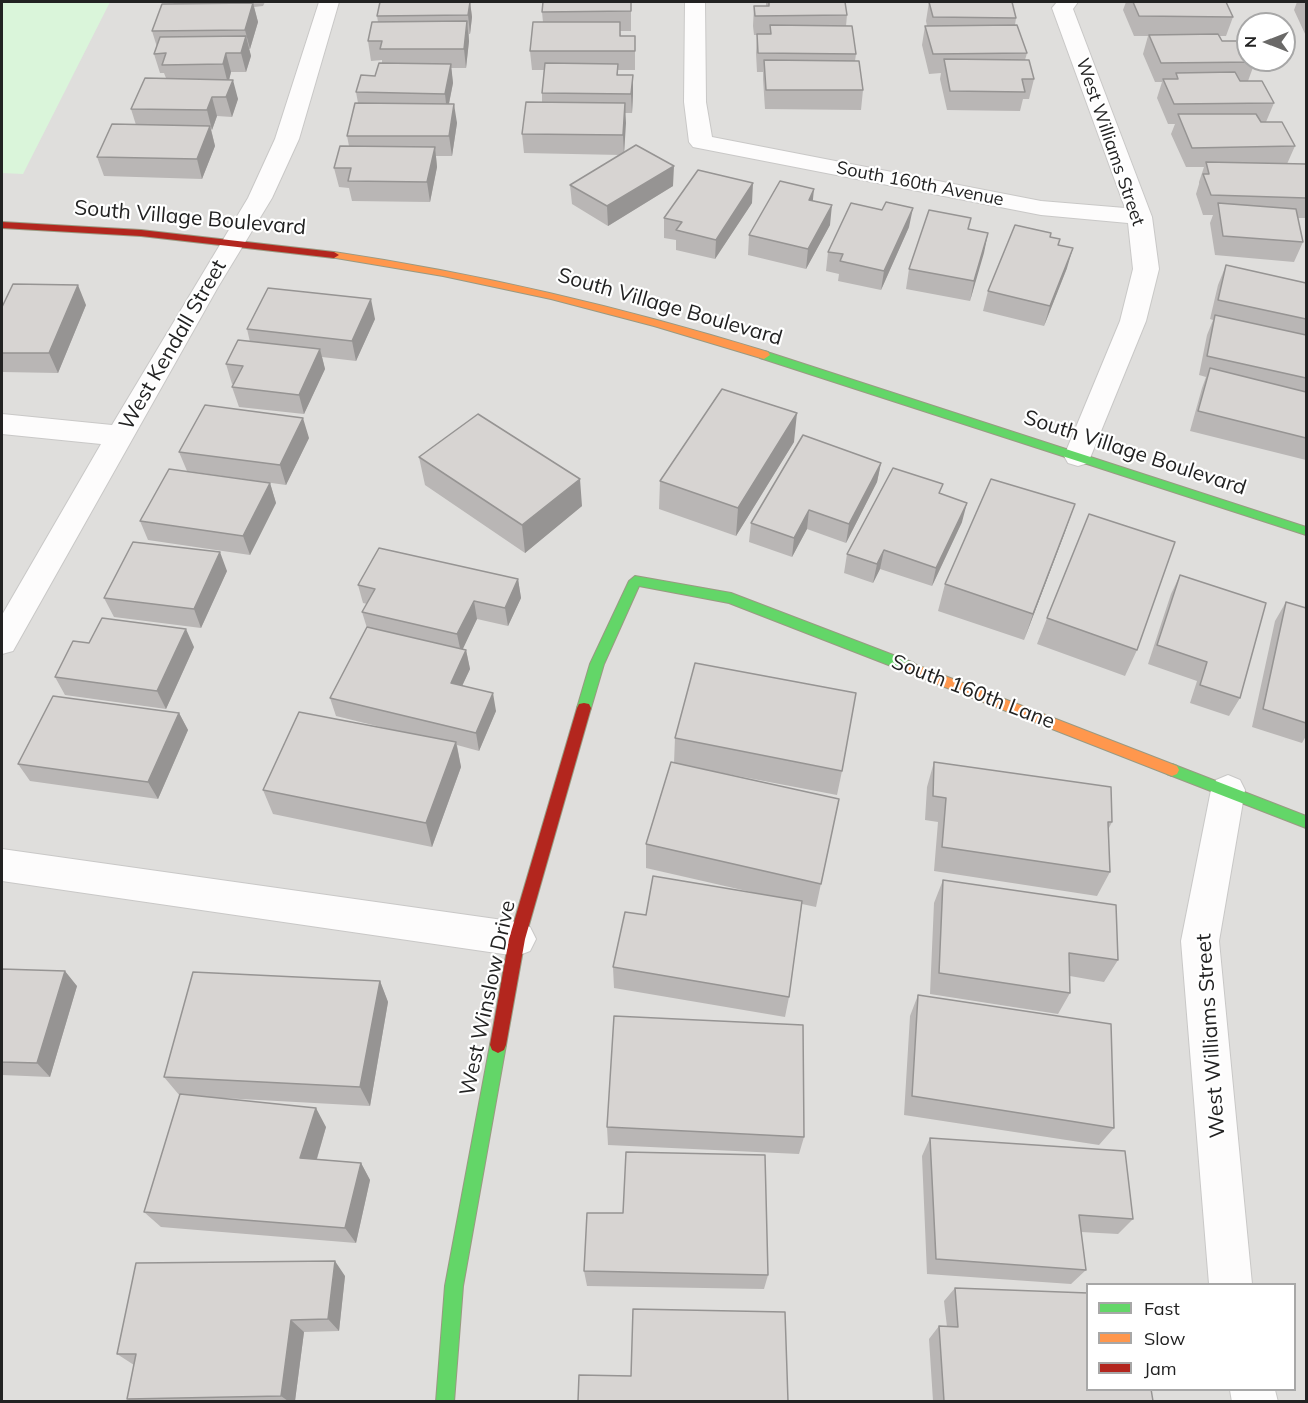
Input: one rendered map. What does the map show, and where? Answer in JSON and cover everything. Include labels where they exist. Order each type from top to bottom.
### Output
[{"type":"street","name":"West Kendall Street","points":[[2,642],[205,287],[260,198],[287,139],[329,2]]},
{"type":"street","name":"South 160th Avenue","points":[[694,2],[695,102],[701,142],[1041,208],[1140,217]]},
{"type":"street","name":"West Williams Street","points":[[1068,2],[1062,8],[1140,217],[1146,269],[1133,321],[1078,456]]},
{"type":"street","name":"South Village Boulevard","points":[[2,225],[97,229],[235,240],[390,262],[553,295],[627,314],[1078,456],[1306,531]]},
{"type":"street","points":[[2,424],[120,436]]},
{"type":"street","name":"South 160th Lane","points":[[635,581],[731,598],[1306,822]]},
{"type":"street","name":"West Winslow Drive","points":[[445,1401],[454,1286],[517,939],[597,664],[635,581]]},
{"type":"street","name":"West Williams Street","points":[[1228,790],[1200,942],[1231,1283]]},
{"type":"street","points":[[2,865],[517,939]]},
{"type":"shaded area","points":[[2,2],[1306,2],[1306,1401],[2,1402]]},
{"type":"green space","points":[[2,2],[110,2],[23,174],[2,173]]},
{"type":"building","points":[[380,2],[470,2],[468,15],[377,16]]},
{"type":"building","points":[[543,2],[631,2],[631,11],[542,12]]},
{"type":"building","points":[[769,2],[845,2],[847,15],[755,16],[754,6],[769,6]]},
{"type":"building","points":[[929,2],[1012,2],[1016,18],[933,17]]},
{"type":"building","points":[[1133,2],[1226,2],[1233,17],[1139,16]]},
{"type":"building","points":[[253,3],[245,30],[152,31],[162,4]]},
{"type":"building","points":[[467,21],[464,49],[380,49],[382,41],[368,41],[372,22]]},
{"type":"building","points":[[533,22],[620,22],[620,36],[635,36],[635,51],[530,51]]},
{"type":"building","points":[[770,25],[852,26],[856,54],[758,53],[757,34],[771,34]]},
{"type":"building","points":[[1017,25],[1027,53],[933,54],[925,26]]},
{"type":"building","points":[[1218,34],[1222,41],[1236,41],[1236,62],[1161,63],[1149,35]]},
{"type":"building","points":[[246,36],[241,53],[226,53],[223,64],[162,65],[166,53],[154,54],[160,37]]},
{"type":"building","points":[[944,59],[1029,60],[1034,79],[1022,79],[1025,92],[950,91]]},
{"type":"building","points":[[764,60],[859,61],[863,90],[766,90]]},
{"type":"building","points":[[379,63],[451,64],[445,94],[356,92],[361,75],[375,76]]},
{"type":"building","points":[[545,63],[618,64],[617,75],[633,75],[631,94],[542,93]]},
{"type":"building","points":[[1235,72],[1240,81],[1262,81],[1274,103],[1174,104],[1163,79],[1178,79],[1176,73]]},
{"type":"building","points":[[145,78],[233,80],[226,97],[212,97],[207,110],[131,109]]},
{"type":"building","points":[[526,102],[625,103],[623,135],[522,134]]},
{"type":"building","points":[[355,103],[454,104],[449,136],[347,136]]},
{"type":"building","points":[[1178,114],[1256,114],[1261,122],[1282,122],[1295,146],[1192,148]]},
{"type":"building","points":[[112,124],[210,126],[197,159],[97,157]]},
{"type":"building","points":[[636,145],[674,166],[607,206],[570,185]]},
{"type":"building","points":[[340,146],[435,147],[427,182],[348,181],[351,168],[334,168]]},
{"type":"building","points":[[1206,162],[1306,164],[1306,198],[1211,195],[1203,174],[1209,174]]},
{"type":"building","points":[[698,170],[753,183],[716,240],[676,230],[682,222],[664,218]]},
{"type":"building","points":[[780,181],[814,189],[809,200],[832,205],[808,249],[749,235]]},
{"type":"building","points":[[886,202],[913,208],[884,271],[840,261],[843,254],[828,252],[851,203],[882,210]]},
{"type":"building","points":[[1218,203],[1296,209],[1303,242],[1223,236]]},
{"type":"building","points":[[929,210],[971,218],[968,229],[988,233],[974,281],[909,269]]},
{"type":"building","points":[[1015,225],[1051,233],[1050,237],[1060,239],[1058,245],[1073,248],[1050,306],[988,291]]},
{"type":"building","points":[[1226,265],[1306,283],[1306,319],[1218,300]]},
{"type":"building","points":[[13,284],[78,285],[49,353],[2,353],[2,307]]},
{"type":"building","points":[[268,288],[371,299],[352,341],[247,329]]},
{"type":"building","points":[[1215,315],[1306,335],[1306,378],[1207,356]]},
{"type":"building","points":[[238,340],[320,349],[299,395],[232,387],[243,366],[226,364]]},
{"type":"building","points":[[1210,368],[1306,392],[1306,438],[1198,411]]},
{"type":"building","points":[[722,389],[797,413],[738,508],[660,481]]},
{"type":"building","points":[[205,405],[303,418],[280,465],[179,452]]},
{"type":"building","points":[[478,414],[580,479],[522,525],[419,457]]},
{"type":"building","points":[[803,435],[881,463],[849,524],[809,510],[794,538],[751,523]]},
{"type":"building","points":[[893,468],[943,484],[939,493],[967,503],[936,568],[884,550],[877,564],[847,554]]},
{"type":"building","points":[[169,469],[270,483],[243,536],[140,521]]},
{"type":"building","points":[[991,479],[1075,504],[1033,614],[945,584]]},
{"type":"building","points":[[1089,514],[1175,542],[1137,650],[1047,618]]},
{"type":"building","points":[[133,542],[220,552],[194,609],[104,598]]},
{"type":"building","points":[[379,548],[518,579],[505,608],[474,601],[457,634],[362,612],[375,589],[358,585]]},
{"type":"building","points":[[1180,575],[1266,603],[1240,698],[1200,685],[1207,662],[1157,645]]},
{"type":"building","points":[[1286,602],[1306,608],[1306,723],[1263,709]]},
{"type":"building","points":[[102,618],[186,629],[157,691],[55,677],[73,641],[89,643]]},
{"type":"building","points":[[367,627],[466,650],[451,683],[493,693],[476,733],[330,698]]},
{"type":"building","points":[[695,663],[856,693],[842,771],[675,738]]},
{"type":"building","points":[[53,696],[179,713],[148,782],[18,764]]},
{"type":"building","points":[[299,712],[456,742],[426,823],[263,790]]},
{"type":"building","points":[[671,762],[839,799],[821,884],[646,844]]},
{"type":"building","points":[[934,762],[1111,787],[1112,822],[1108,822],[1110,872],[942,847],[946,798],[933,796]]},
{"type":"building","points":[[653,876],[802,901],[789,997],[613,967],[625,912],[646,915]]},
{"type":"building","points":[[943,880],[1116,905],[1118,960],[1069,953],[1070,993],[939,973]]},
{"type":"building","points":[[2,969],[65,971],[37,1063],[2,1062]]},
{"type":"building","points":[[193,972],[380,981],[360,1087],[164,1077]]},
{"type":"building","points":[[918,995],[1111,1024],[1114,1128],[912,1096]]},
{"type":"building","points":[[614,1016],[803,1025],[804,1137],[607,1127]]},
{"type":"building","points":[[180,1094],[316,1108],[300,1158],[361,1163],[345,1228],[144,1212]]},
{"type":"building","points":[[930,1138],[1125,1151],[1133,1219],[1079,1215],[1086,1270],[936,1259]]},
{"type":"building","points":[[626,1152],[765,1155],[768,1275],[584,1271],[587,1213],[623,1213]]},
{"type":"building","points":[[335,1261],[328,1319],[291,1320],[281,1396],[127,1399],[136,1354],[117,1354],[136,1263]]},
{"type":"building","points":[[955,1288],[1086,1293],[1086,1391],[1151,1391],[1153,1401],[944,1401],[939,1326],[958,1327]]},
{"type":"building","points":[[633,1309],[785,1312],[788,1401],[578,1401],[579,1375],[631,1376]]},
{"type":"traffic: fast","points":[[764,355],[1306,531]]},
{"type":"traffic: fast","points":[[584,708],[597,664],[635,581],[731,598],[909,667]]},
{"type":"traffic: fast","points":[[1172,770],[1306,822]]},
{"type":"traffic: fast","points":[[445,1402],[454,1286],[498,1045]]},
{"type":"traffic: slow","points":[[334,255],[443,273],[551,296],[658,323],[764,355]]},
{"type":"traffic: slow","points":[[909,667],[1172,770]]},
{"type":"traffic: jam","points":[[2,225],[141,233],[334,255]]},
{"type":"traffic: jam","points":[[498,1045],[517,939],[584,708]]}]
